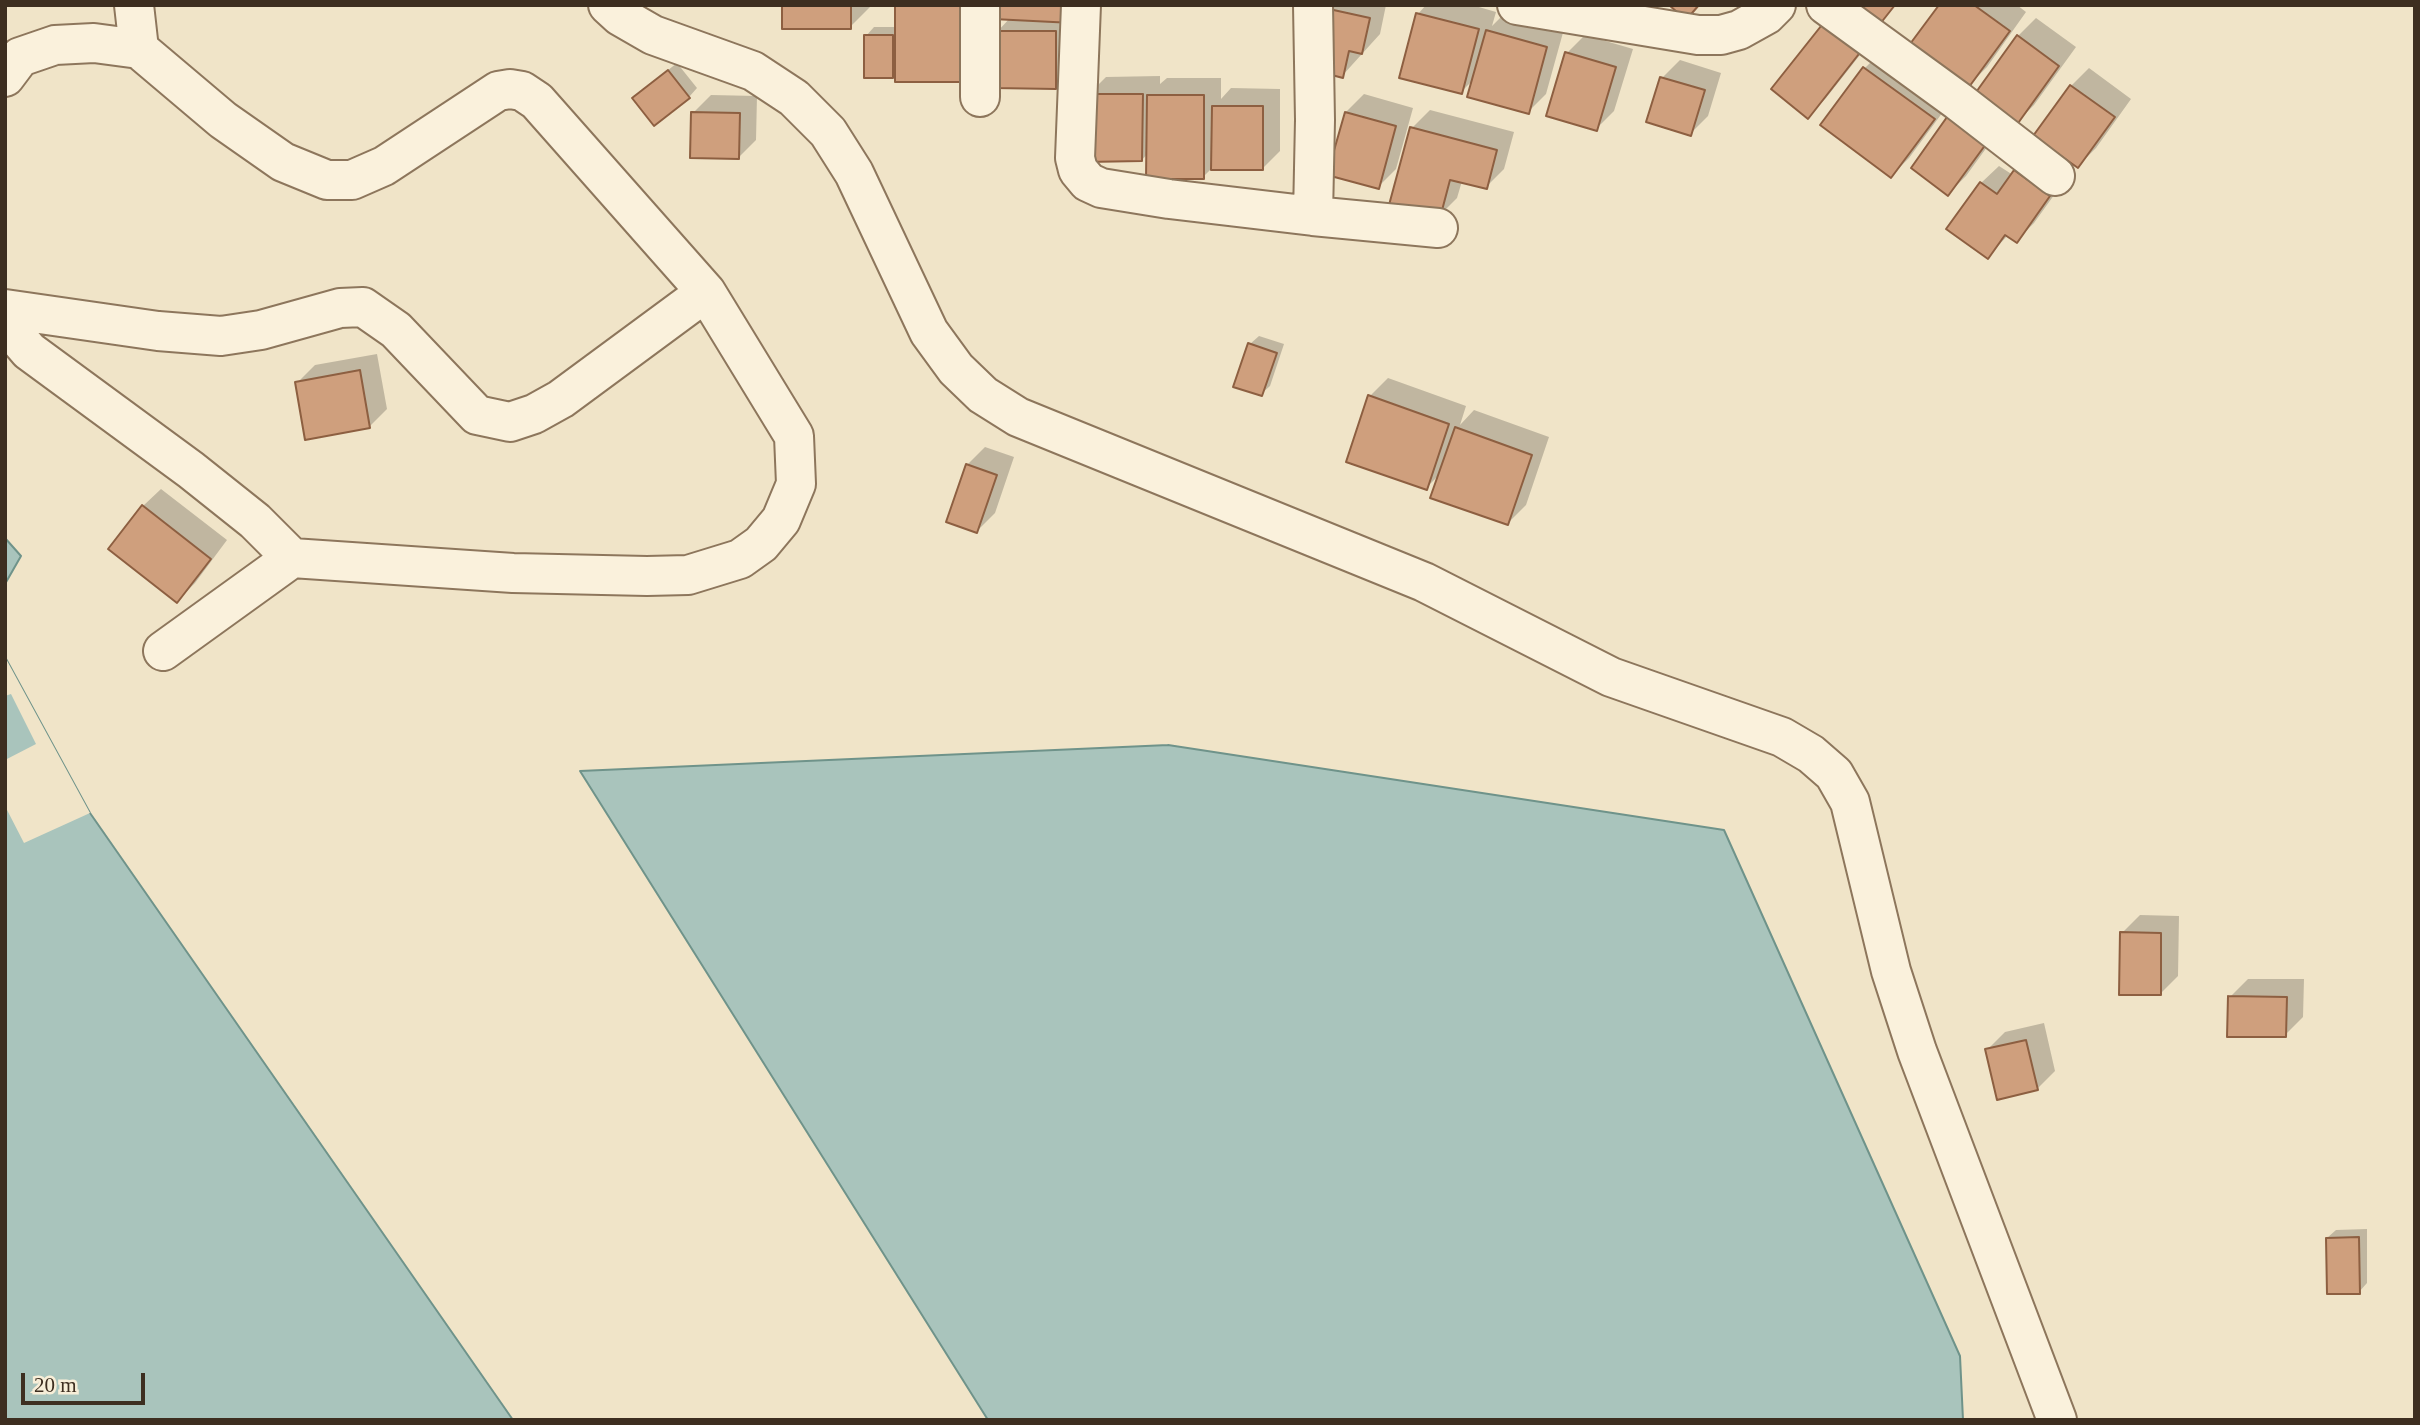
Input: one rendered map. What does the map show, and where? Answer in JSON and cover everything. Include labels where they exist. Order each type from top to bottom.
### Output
[{"type":"street","points":[[134,5],[139,50]]},
{"type":"street","points":[[608,5],[620,16],[653,35],[753,71],[794,98],[828,132],[854,173],[929,332],[956,369],[983,395],[1018,417],[1424,582],[1611,677],[1782,737],[1811,754],[1834,774],[1850,802],[1891,971],[1917,1051],[2057,1420]]},
{"type":"street","points":[[980,5],[980,97]]},
{"type":"street","points":[[1081,5],[1076,158],[1078,170],[1088,182],[1101,188],[1169,199],[1438,228]]},
{"type":"street","points":[[1313,5],[1313,216]]},
{"type":"street","points":[[1517,5],[1698,35],[1721,35],[1748,25],[1766,15],[1776,5]]},
{"type":"street","points":[[1826,5],[2055,176]]},
{"type":"street","points":[[5,77],[20,57],[55,45],[94,43],[139,50],[223,120],[283,162],[327,180],[352,180],[384,166],[498,91],[522,91],[537,101],[706,292],[794,436],[796,484],[781,520],[761,544],[740,559],[688,575],[647,576],[513,573],[292,558],[163,650]]},
{"type":"street","points":[[5,309],[158,331],[221,336],[261,330],[340,308],[363,307],[396,330],[477,415],[510,422],[534,414],[561,399],[706,292]]},
{"type":"street","points":[[5,323],[29,351],[201,478],[255,521],[292,558]]},
{"type":"water","points":[[5,538],[21,556],[5,584]]},
{"type":"water","points":[[5,657],[90,813],[513,1420],[5,1420]]},
{"type":"water","points":[[1168,745],[1724,830],[1960,1356],[1963,1420],[988,1420],[580,771]]},
{"type":"pier","points":[[5,657],[90,813],[24,843],[5,806],[5,760],[36,744],[11,694],[5,696]]},
{"type":"building","points":[[782,5],[851,5],[851,29],[782,29]]},
{"type":"building","points":[[895,5],[961,5],[960,82],[895,82]]},
{"type":"building","points":[[993,5],[1074,5],[1073,23],[993,19]]},
{"type":"building","points":[[1669,5],[1699,5],[1686,20]]},
{"type":"building","points":[[1855,5],[1895,5],[1880,24]]},
{"type":"building","points":[[1939,5],[1974,5],[2010,31],[1969,87],[1910,44]]},
{"type":"building","points":[[1329,9],[1370,18],[1362,54],[1349,51],[1343,78],[1324,73]]},
{"type":"building","points":[[1416,13],[1479,29],[1462,94],[1399,78]]},
{"type":"building","points":[[1825,21],[1862,50],[1808,119],[1771,89]]},
{"type":"building","points":[[1486,30],[1547,47],[1529,114],[1467,97]]},
{"type":"building","points":[[995,31],[1056,31],[1056,89],[994,88]]},
{"type":"building","points":[[864,35],[893,35],[893,78],[864,78]]},
{"type":"building","points":[[2017,35],[2059,66],[2016,126],[1974,95]]},
{"type":"building","points":[[1565,52],[1616,67],[1597,131],[1546,116]]},
{"type":"building","points":[[1863,67],[1935,119],[1891,178],[1820,125]]},
{"type":"building","points":[[668,70],[690,98],[654,126],[632,98]]},
{"type":"building","points":[[1660,77],[1705,90],[1691,136],[1646,122]]},
{"type":"building","points":[[2070,85],[2115,117],[2078,168],[2033,136]]},
{"type":"building","points":[[1087,94],[1143,94],[1142,161],[1086,162]]},
{"type":"building","points":[[1147,95],[1204,95],[1204,179],[1146,179]]},
{"type":"building","points":[[1212,106],[1263,106],[1263,170],[1211,170]]},
{"type":"building","points":[[691,112],[740,113],[739,159],[690,158]]},
{"type":"building","points":[[1345,112],[1396,126],[1379,189],[1327,175]]},
{"type":"building","points":[[1947,117],[1986,144],[1948,196],[1911,168]]},
{"type":"building","points":[[1410,127],[1497,150],[1487,189],[1450,180],[1440,218],[1389,205]]},
{"type":"building","points":[[2014,170],[2050,196],[2017,243],[2005,235],[1988,259],[1946,229],[1980,182],[1997,194]]},
{"type":"building","points":[[1248,343],[1277,353],[1262,396],[1233,387]]},
{"type":"building","points":[[360,370],[370,428],[305,440],[295,382]]},
{"type":"building","points":[[1368,395],[1449,424],[1427,490],[1346,462]]},
{"type":"building","points":[[1455,427],[1532,455],[1508,525],[1430,498]]},
{"type":"building","points":[[966,464],[997,475],[977,533],[946,522]]},
{"type":"building","points":[[142,505],[211,559],[177,603],[108,549]]},
{"type":"building","points":[[2120,932],[2161,933],[2161,995],[2119,995]]},
{"type":"building","points":[[2228,996],[2287,997],[2286,1037],[2227,1037]]},
{"type":"building","points":[[2026,1040],[2038,1090],[1997,1100],[1985,1049]]},
{"type":"building","points":[[2359,1237],[2360,1294],[2327,1294],[2326,1238]]}]
